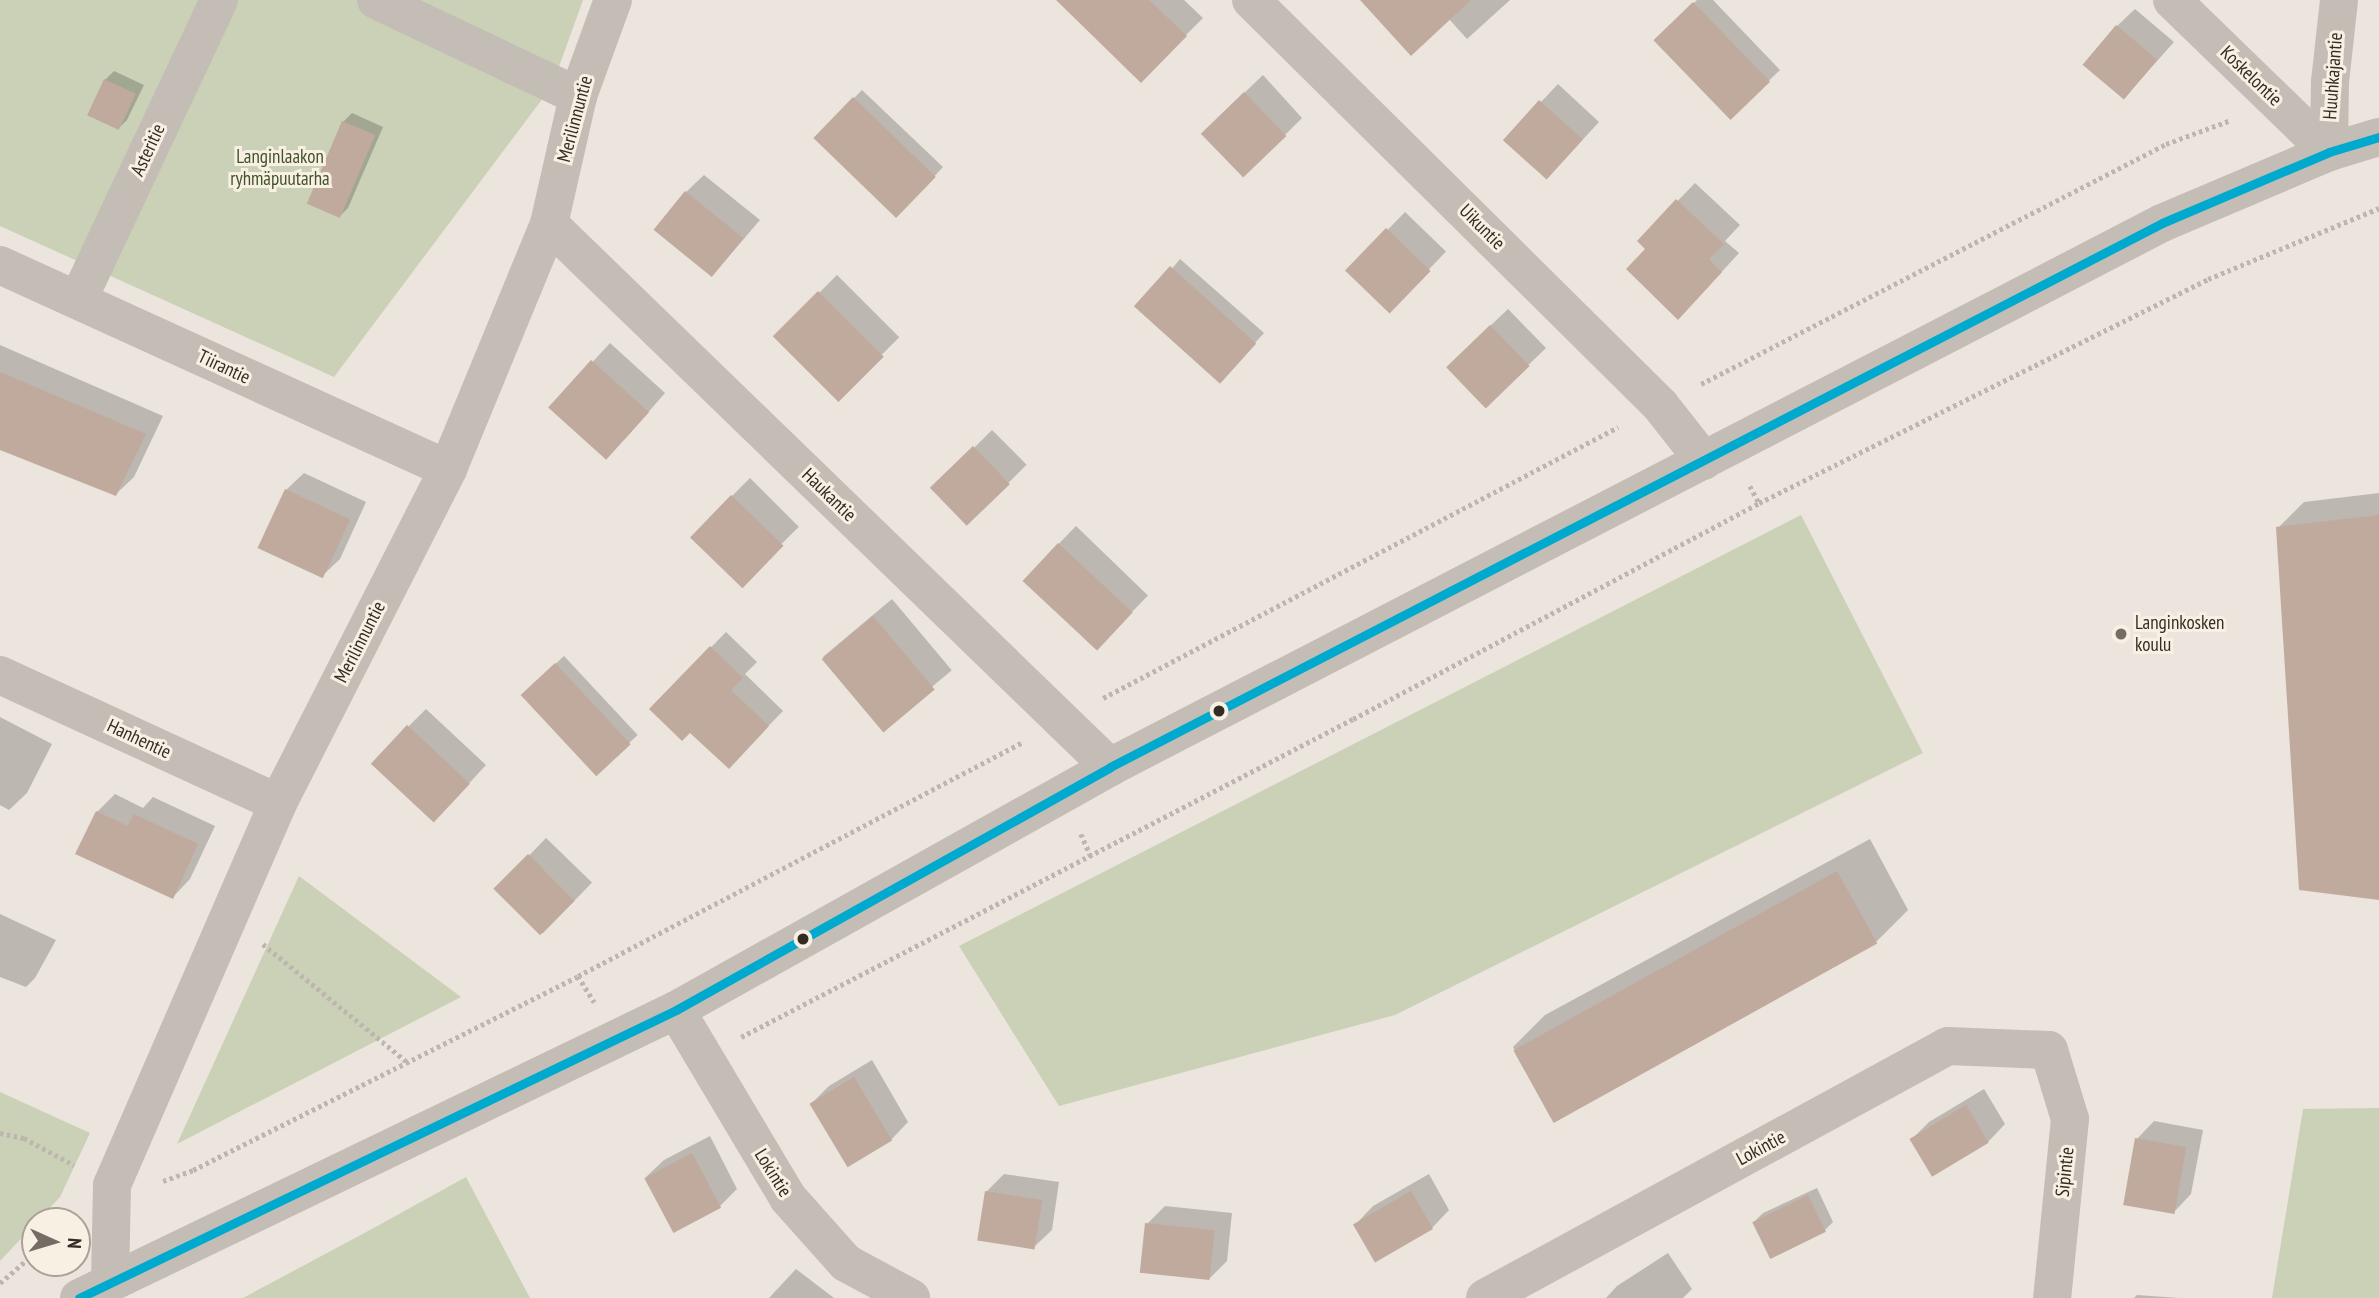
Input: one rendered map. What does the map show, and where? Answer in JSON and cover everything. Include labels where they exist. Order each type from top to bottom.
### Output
[{"type":"street","name":"Asteritie","points":[[78,300],[219,0]]},
{"type":"street","points":[[376,0],[578,96]]},
{"type":"street","name":"Merilinnuntie","points":[[94,1289],[112,1192],[229,916],[278,803],[448,469],[549,224],[578,96],[613,0]]},
{"type":"street","name":"Uikuntie","points":[[1251,0],[1660,405],[1704,461]]},
{"type":"street","name":"Koskelontie","points":[[2172,0],[2329,152]]},
{"type":"street","name":"Huuhkajantie","points":[[2329,152],[2330,82],[2339,0]]},
{"type":"street","points":[[94,1289],[676,1010],[1110,767],[2162,223],[2329,152],[2379,137]]},
{"type":"street","name":"Haukantie","points":[[549,224],[1110,767]]},
{"type":"street","name":"Tiirantie","points":[[0,265],[448,469]]},
{"type":"street","name":"Hanhentie","points":[[0,675],[278,803]]},
{"type":"street","name":"Lokintie","points":[[676,1010],[788,1198],[846,1263],[911,1298]]},
{"type":"street","name":"Lokintie","points":[[1485,1298],[1948,1046],[2049,1050]]},
{"type":"street","name":"Sipintie","points":[[2049,1050],[2070,1119],[2052,1298]]},
{"type":"path","points":[[0,1133],[24,1138],[112,1192],[192,1170],[578,976],[1660,405],[2166,144],[2278,102]]},
{"type":"path","points":[[704,1058],[1353,719],[1759,502],[2208,279],[2379,208]]},
{"type":"path","points":[[229,916],[406,1061]]},
{"type":"path","points":[[0,1283],[21,1265]]},
{"type":"green space","name":"Langinlaakon ryhmäpuutarha","points":[[0,0],[583,0],[552,86],[334,377],[0,226]]},
{"type":"green space","points":[[1801,515],[1923,753],[1395,1015],[1059,1106],[959,946]]},
{"type":"green space","points":[[299,876],[461,997],[177,1144]]},
{"type":"green space","points":[[0,1092],[90,1133],[60,1197],[51,1207],[21,1207],[21,1239],[0,1261]]},
{"type":"green space","points":[[2379,1108],[2379,1298],[2272,1298],[2303,1109]]},
{"type":"green space","points":[[466,1177],[530,1298],[243,1298],[370,1230]]},
{"type":"building","points":[[1056,0],[1149,0],[1187,36],[1141,83]]},
{"type":"building","points":[[1360,0],[1471,0],[1411,56]]},
{"type":"building","points":[[1693,2],[1770,82],[1731,120],[1653,40]]},
{"type":"building","points":[[2116,25],[2157,60],[2124,100],[2083,65]]},
{"type":"building","points":[[104,79],[136,94],[119,130],[87,115]]},
{"type":"building","points":[[1244,92],[1286,136],[1243,178],[1201,134]]},
{"type":"building","points":[[853,97],[936,177],[896,218],[813,138]]},
{"type":"building","points":[[1539,100],[1583,139],[1547,180],[1503,140]]},
{"type":"building","points":[[342,121],[375,135],[340,218],[307,204]]},
{"type":"building","points":[[685,191],[743,238],[712,277],[654,230]]},
{"type":"building","points":[[1676,199],[1724,244],[1709,259],[1722,272],[1678,320],[1626,269],[1645,249],[1637,241]]},
{"type":"building","points":[[1386,228],[1431,271],[1390,314],[1345,270]]},
{"type":"building","points":[[1170,266],[1256,344],[1220,384],[1134,306]]},
{"type":"building","points":[[818,291],[884,357],[839,402],[773,336]]},
{"type":"building","points":[[1490,325],[1530,366],[1486,408],[1446,367]]},
{"type":"building","points":[[591,360],[649,412],[606,460],[548,408]]},
{"type":"building","points":[[0,372],[146,434],[116,496],[0,450]]},
{"type":"building","points":[[973,446],[1010,484],[967,526],[930,488]]},
{"type":"building","points":[[285,489],[350,519],[323,578],[258,548]]},
{"type":"building","points":[[731,495],[784,546],[743,588],[690,537]]},
{"type":"building","points":[[2379,515],[2379,900],[2299,890],[2276,527]]},
{"type":"building","points":[[1058,543],[1133,613],[1097,651],[1023,581]]},
{"type":"building","points":[[873,616],[935,690],[883,733],[822,659]]},
{"type":"building","points":[[710,646],[743,678],[731,690],[769,726],[729,769],[690,733],[682,741],[649,709]]},
{"type":"building","points":[[555,663],[631,744],[596,776],[521,695]]},
{"type":"building","points":[[407,725],[470,784],[434,822],[371,764]]},
{"type":"building","points":[[96,811],[128,826],[134,814],[198,844],[173,899],[75,854]]},
{"type":"building","points":[[528,854],[575,901],[540,935],[493,889]]},
{"type":"building","points":[[1837,871],[1877,944],[1554,1123],[1513,1050]]},
{"type":"building","points":[[854,1077],[892,1140],[848,1167],[809,1104]]},
{"type":"building","points":[[1966,1105],[1989,1143],[1932,1177],[1909,1139]]},
{"type":"building","points":[[2135,1138],[2186,1147],[2174,1214],[2123,1205]]},
{"type":"building","points":[[692,1153],[721,1208],[673,1233],[644,1178]]},
{"type":"building","points":[[985,1191],[1042,1200],[1034,1249],[977,1240]]},
{"type":"building","points":[[1411,1191],[1433,1229],[1375,1263],[1353,1224]]},
{"type":"building","points":[[1808,1195],[1826,1232],[1770,1259],[1752,1222]]},
{"type":"building","points":[[1145,1223],[1215,1230],[1209,1280],[1140,1273]]},
{"type":"transit line","points":[[79,1298],[676,1010],[1110,767],[2162,223],[2329,152],[2379,137]]},
{"type":"place","name":"Langinkosken koulu","points":[[2121,634]]}]
